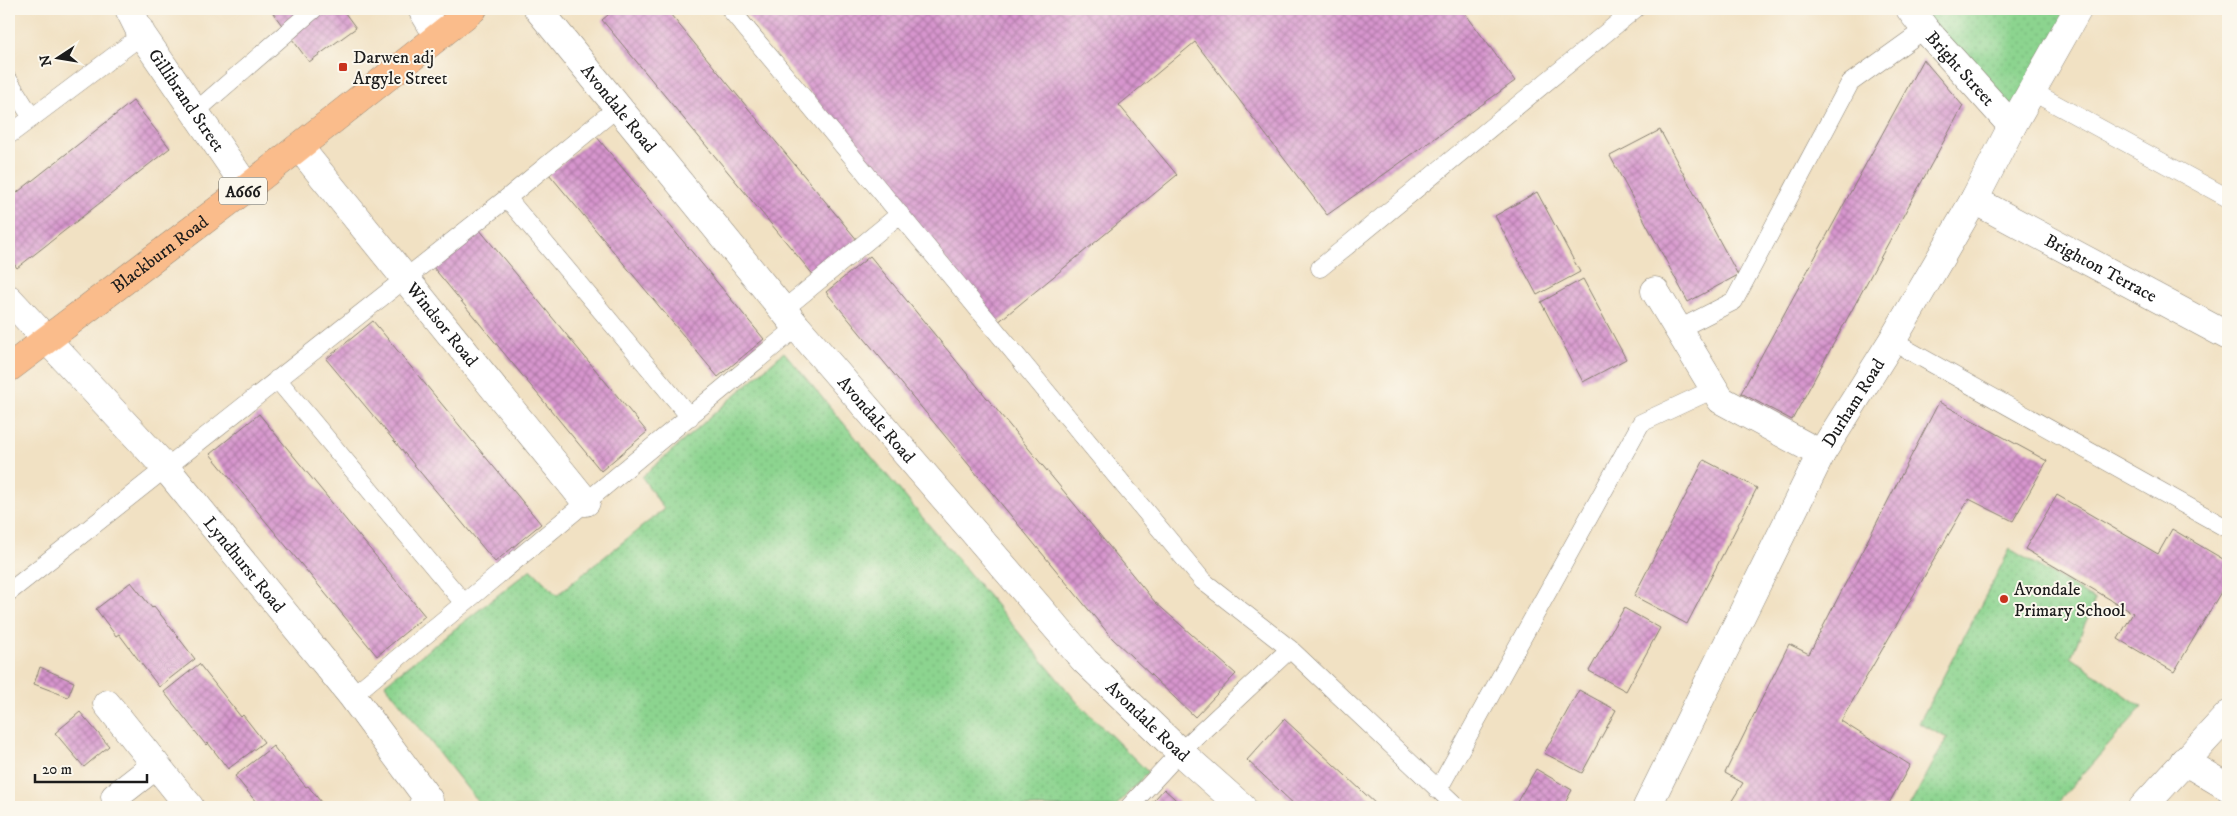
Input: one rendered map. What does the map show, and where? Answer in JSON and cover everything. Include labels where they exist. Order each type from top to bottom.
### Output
[{"type":"highway","name":"Blackburn Road","points":[[9,368],[247,188],[473,9]]},
{"type":"street","name":"Gillibrand Street","points":[[129,9],[142,35],[247,188]]},
{"type":"street","points":[[422,9],[438,36]]},
{"type":"street","name":"Avondale Road","points":[[538,9],[790,318],[1085,661],[1180,752],[1242,807]]},
{"type":"street","name":"Durham Road","points":[[1647,807],[1821,454],[1892,340],[1974,200],[2012,126],[2033,92],[2078,9]]},
{"type":"street","name":"Bright Street","points":[[1917,19],[2012,126]]},
{"type":"street","name":"Windsor Road","points":[[299,147],[586,502]]},
{"type":"street","name":"Brighton Terrace","points":[[1974,200],[2228,336]]},
{"type":"street","points":[[1656,292],[1721,400],[1821,454]]},
{"type":"street","name":"Lyndhurst Road","points":[[9,298],[46,341],[165,467],[352,696],[426,804]]},
{"type":"street","points":[[107,704],[190,807]]},
{"type":"street","points":[[2142,807],[2228,715]]},
{"type":"street","points":[[2184,761],[2228,787]]},
{"type":"street","points":[[115,797],[156,765]]},
{"type":"lane","points":[[195,112],[314,9]]},
{"type":"lane","points":[[730,9],[1203,581],[1290,649],[1457,807]]},
{"type":"lane","points":[[1320,268],[1635,9]]},
{"type":"lane","points":[[1679,329],[1734,301],[1850,83],[1917,19]]},
{"type":"lane","points":[[9,135],[142,35]]},
{"type":"lane","points":[[9,81],[32,118]]},
{"type":"lane","points":[[2033,92],[2228,198]]},
{"type":"lane","points":[[9,592],[618,107]]},
{"type":"lane","points":[[506,198],[690,417]]},
{"type":"lane","points":[[352,696],[463,602],[690,417],[790,318],[900,214]]},
{"type":"lane","points":[[1892,340],[2228,529]]},
{"type":"lane","points":[[277,379],[463,602]]},
{"type":"lane","points":[[1438,790],[1641,423],[1714,389]]},
{"type":"lane","points":[[1129,807],[1180,752],[1290,649]]},
{"type":"green space","points":[[1910,9],[2076,9],[2012,126]]},
{"type":"green space","points":[[784,352],[1077,702],[1148,772],[1115,807],[482,807],[385,684],[531,569],[557,595],[664,509],[642,477]]},
{"type":"green space","points":[[2010,549],[2095,600],[2071,657],[2142,707],[2054,807],[1909,807],[1947,738],[1919,723]]},
{"type":"building","points":[[270,9],[342,9],[356,28],[309,62]]},
{"type":"building","points":[[615,9],[666,9],[858,241],[815,277],[602,20]]},
{"type":"building","points":[[742,9],[1462,9],[1515,81],[1327,215],[1195,42],[1119,105],[1177,175],[997,323]]},
{"type":"building","points":[[1923,59],[1963,106],[1792,420],[1741,393]]},
{"type":"building","points":[[133,101],[170,148],[17,268],[9,257],[9,199]]},
{"type":"building","points":[[1660,130],[1738,275],[1688,302],[1610,156]]},
{"type":"building","points":[[596,136],[764,339],[718,377],[549,174]]},
{"type":"building","points":[[1537,192],[1580,272],[1537,295],[1495,216]]},
{"type":"building","points":[[479,229],[647,432],[601,471],[433,267]]},
{"type":"building","points":[[870,256],[1155,602],[1236,674],[1195,717],[1112,638],[826,292]]},
{"type":"building","points":[[1583,279],[1626,359],[1583,382],[1541,302]]},
{"type":"building","points":[[373,321],[541,524],[495,562],[326,359]]},
{"type":"building","points":[[1939,402],[2047,461],[2013,521],[1969,499],[1841,721],[1910,765],[1887,807],[1832,807],[1827,804],[1825,807],[1728,807],[1743,783],[1725,773],[1789,644],[1809,654]]},
{"type":"building","points":[[259,414],[425,616],[377,656],[210,454]]},
{"type":"building","points":[[1704,460],[1757,488],[1687,624],[1634,596]]},
{"type":"building","points":[[2057,495],[2158,554],[2172,529],[2228,562],[2228,580],[2174,672],[2118,639],[2133,613],[2025,549]]},
{"type":"building","points":[[131,582],[152,608],[154,606],[195,659],[159,687],[119,634],[116,636],[96,609]]},
{"type":"building","points":[[1624,608],[1660,628],[1626,691],[1589,671]]},
{"type":"building","points":[[199,664],[241,717],[243,715],[264,742],[228,769],[208,743],[206,745],[164,692]]},
{"type":"building","points":[[40,667],[74,682],[68,697],[34,684]]},
{"type":"building","points":[[1579,690],[1616,710],[1582,773],[1544,753]]},
{"type":"building","points":[[80,712],[109,746],[84,767],[55,733]]},
{"type":"building","points":[[1284,719],[1379,807],[1297,807],[1247,760]]},
{"type":"building","points":[[273,746],[325,807],[260,807],[235,776]]},
{"type":"building","points":[[1536,769],[1572,790],[1563,807],[1514,807]]},
{"type":"building","points":[[1164,789],[1184,807],[1148,807]]},
{"type":"place","name":"Darwen adj Argyle Street","points":[[343,67]]},
{"type":"place","name":"Avondale Primary School","points":[[2004,599]]}]
